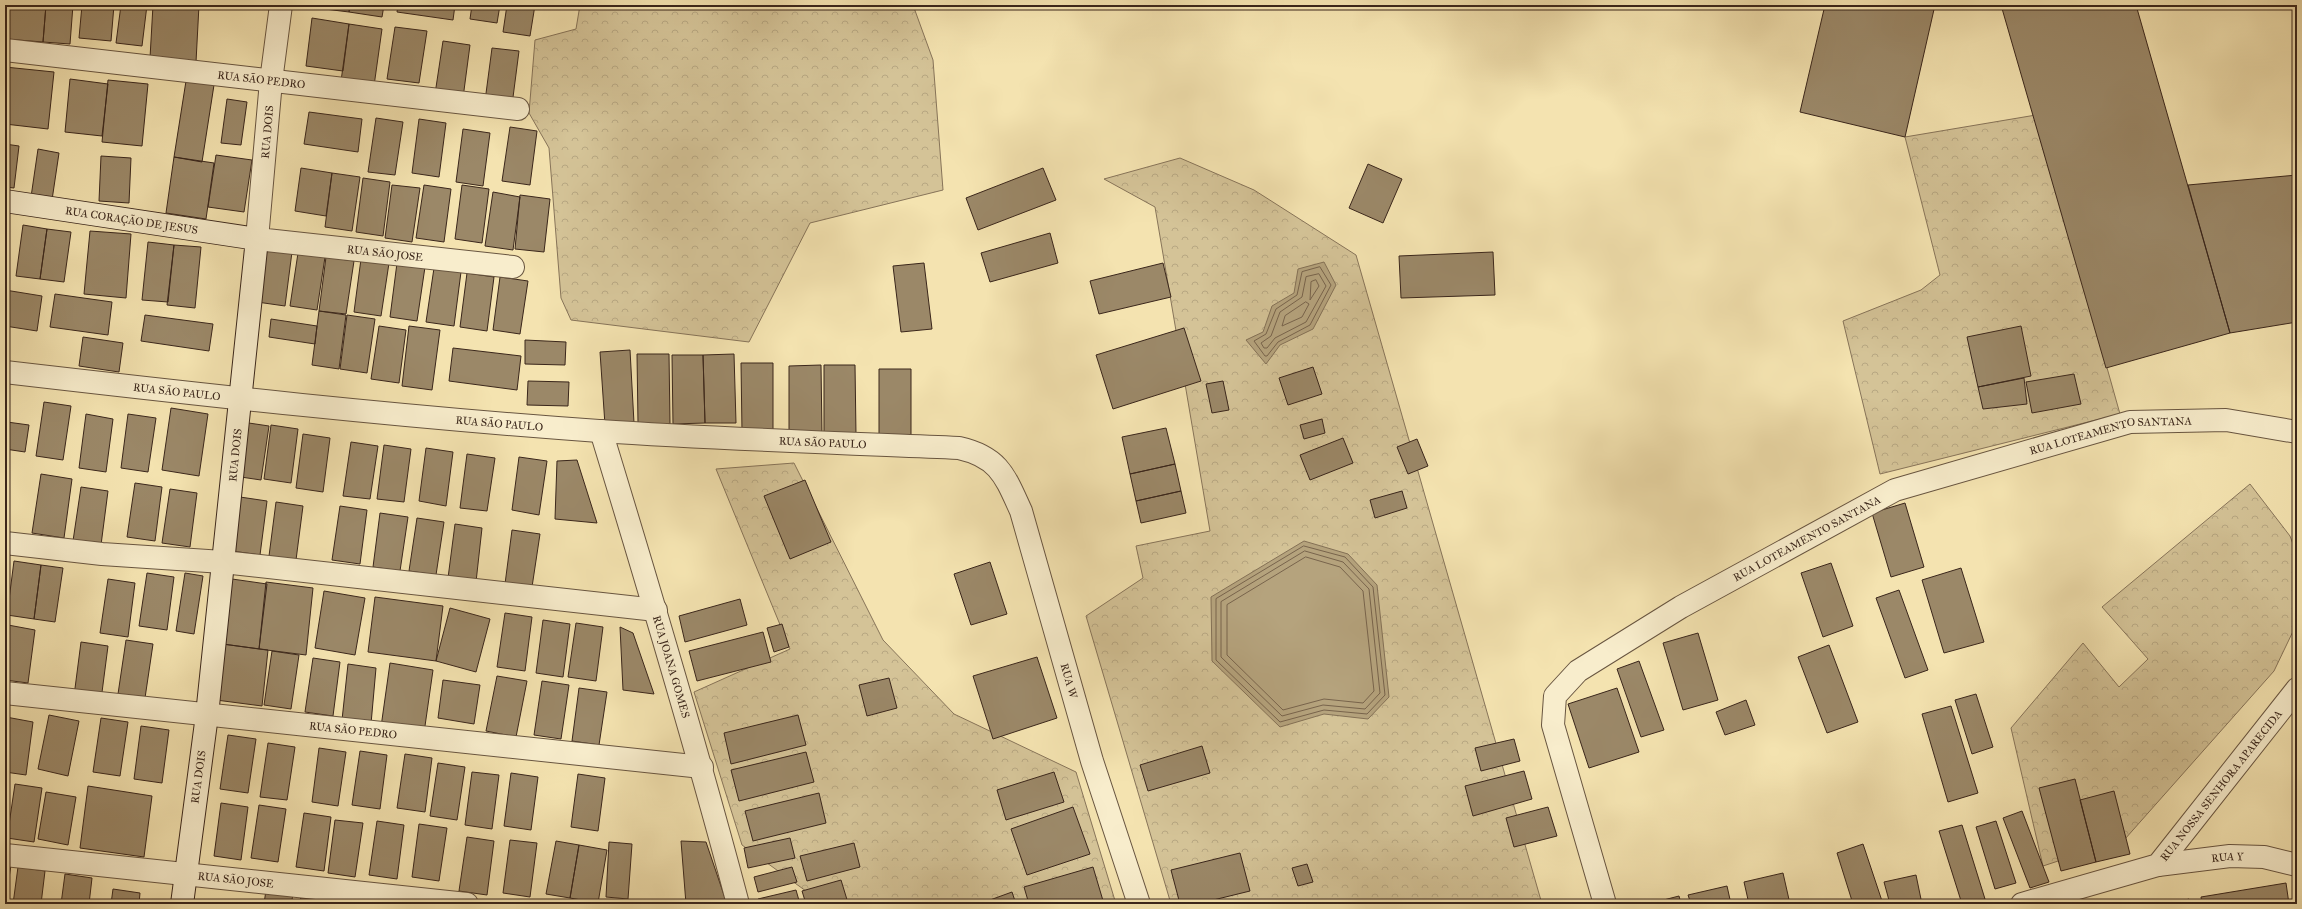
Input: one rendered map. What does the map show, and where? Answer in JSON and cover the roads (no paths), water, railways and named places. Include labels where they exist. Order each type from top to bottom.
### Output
[{"type":"street","name":"RUA DOIS","points":[[182,904],[207,715],[258,239],[271,81],[281,5]]},
{"type":"street","name":"RUA SÃO PEDRO","points":[[5,50],[518,109]]},
{"type":"street","name":"RUA CORAÇÃO DE JESUS","points":[[5,201],[258,239]]},
{"type":"street","name":"RUA SÃO JOSE","points":[[258,239],[513,266]]},
{"type":"street","name":"RUA SÃO PAULO","points":[[5,372],[240,400],[601,431],[959,448],[979,452],[993,461]]},
{"type":"street","name":"RUA LOTEAMENTO SANTANA","points":[[1605,904],[1553,725],[1555,696],[1578,671],[1681,607],[1895,490],[2130,422],[2226,420],[2297,432]]},
{"type":"street","name":"RUA JOANA GOMES","points":[[601,431],[702,767],[738,904]]},
{"type":"street","name":"RUA W","points":[[993,461],[1009,485],[1021,511],[1092,761],[1139,904]]},
{"type":"street","points":[[5,543],[102,554],[223,562],[656,610]]},
{"type":"street","name":"RUA NOSSA SENHORA APARECIDA","points":[[2022,904],[2158,865],[2297,690]]},
{"type":"street","name":"RUA SÃO PEDRO","points":[[5,693],[702,767]]},
{"type":"street","name":"RUA SÃO JOSE","points":[[5,855],[467,904]]},
{"type":"street","name":"RUA Y","points":[[2158,865],[2230,856],[2264,857],[2297,865]]},
{"type":"water","points":[[1324,262],[1336,285],[1313,329],[1280,345],[1266,364],[1246,340],[1263,332],[1272,306],[1294,293],[1298,269]]},
{"type":"water","points":[[1304,541],[1348,554],[1377,585],[1389,697],[1368,719],[1324,714],[1280,727],[1212,661],[1211,597]]}]
